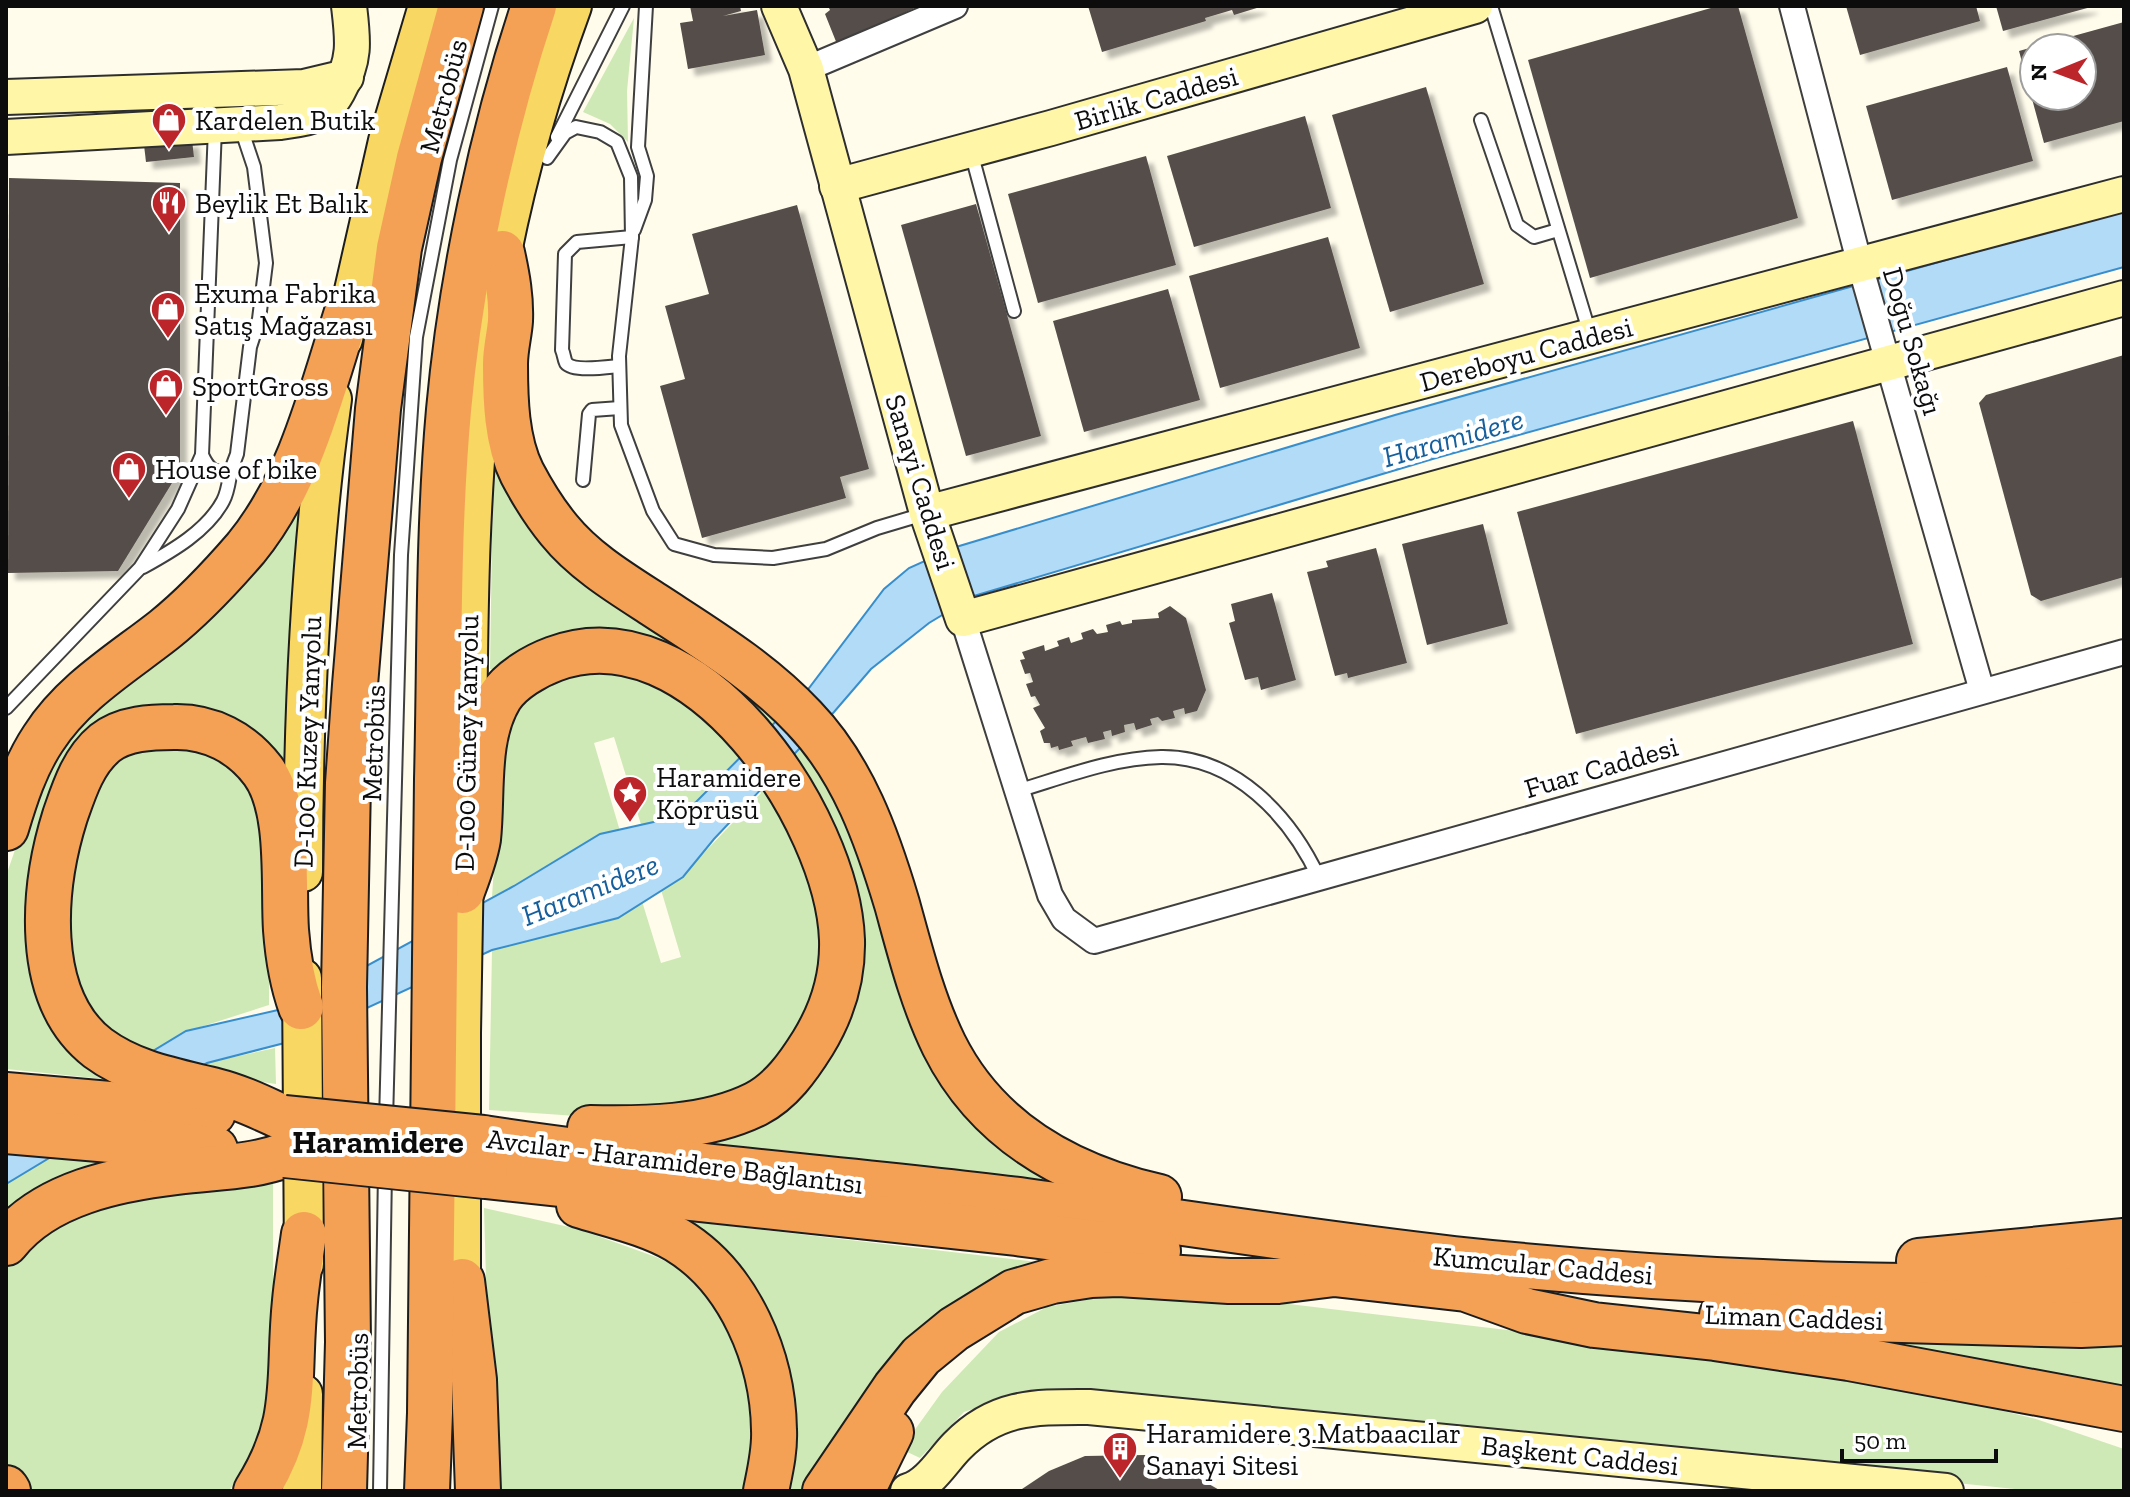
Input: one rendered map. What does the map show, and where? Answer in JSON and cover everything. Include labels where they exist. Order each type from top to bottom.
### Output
[{"type":"highway","points":[[344,1491],[348,1342],[344,987],[348,783],[358,654],[378,409],[399,248],[419,158],[461,6]]},
{"type":"highway","points":[[427,1491],[439,661],[449,413],[456,349],[476,231],[504,110],[534,6]]},
{"type":"highway","points":[[502,253],[509,289],[510,321],[505,362],[509,436],[521,470],[559,530],[593,563],[736,658],[802,716],[822,739],[867,814],[883,854],[915,969],[936,1026],[964,1078],[1018,1135],[1049,1157],[1081,1173],[1157,1196],[1285,1220],[1338,1259],[1466,1289],[1527,1311],[1594,1325],[1715,1338],[1849,1358],[2124,1409]]},
{"type":"highway","points":[[6,828],[16,796],[43,738],[68,708],[95,682],[166,629],[195,602],[224,574],[264,525],[311,426],[348,309]]},
{"type":"highway","points":[[462,891],[477,843],[485,743],[501,696],[518,679],[544,663],[568,654],[593,651],[620,653],[657,664],[705,691],[762,748],[782,774],[808,818],[832,877],[842,939],[842,969],[834,1001],[820,1033],[787,1080],[758,1103],[687,1124],[625,1129],[500,1129],[484,1157],[675,1239],[702,1257],[726,1281],[760,1354],[773,1404],[773,1459],[766,1491]]},
{"type":"highway","points":[[6,1243],[40,1212],[78,1193],[175,1172],[266,1162],[284,1136],[218,1092],[179,1084],[122,1062],[81,1032],[66,1008],[48,940],[52,866],[60,830],[78,781],[90,758],[107,741],[125,732],[191,727],[231,741],[249,755],[265,774],[279,809],[291,978],[301,1007]]},
{"type":"highway","name":"Avcılar - Haramidere Bağlantısı","points":[[20,1095],[284,1136],[484,1157],[1022,1201],[1338,1259]]},
{"type":"highway","name":"Avcılar - Haramidere Bağlantısı","points":[[6,1131],[284,1136]]},
{"type":"highway","points":[[256,1491],[270,1470],[288,1421],[294,1303],[304,1234]]},
{"type":"highway","points":[[1743,1282],[1773,1271],[1800,1267],[1922,1261],[2124,1241]]},
{"type":"highway","points":[[857,1489],[856,1443],[921,1356],[954,1329],[1014,1292],[1052,1281],[1091,1275],[1278,1281],[1338,1259]]},
{"type":"highway","name":"Kumcular Caddesi","points":[[1338,1259],[1452,1259],[1743,1282]]},
{"type":"highway","points":[[462,1281],[474,1380],[478,1491]]},
{"type":"highway","name":"Liman Caddesi","points":[[1743,1282],[1886,1288],[2124,1284]]},
{"type":"highway","name":"Liman Caddesi","points":[[1466,1289],[1647,1312],[2081,1325],[2124,1323]]},
{"type":"highway","points":[[1976,1382],[2124,1434]]},
{"type":"main road","name":"D-100 Kuzey Yanyolu","points":[[302,1491],[304,1234],[301,1007],[305,721],[313,571],[323,464],[348,309],[388,141],[426,6]]},
{"type":"main road","name":"D-100 Güney Yanyolu","points":[[457,1491],[462,1281],[462,891],[479,415],[486,345],[502,253],[524,194],[557,47],[572,6]]},
{"type":"street","name":"Sanayi Caddesi","points":[[779,6],[806,69],[927,513],[1050,895],[1064,919],[1094,941]]},
{"type":"street","points":[[806,69],[955,6]]},
{"type":"street","name":"Birlik Caddesi","points":[[837,186],[1475,6]]},
{"type":"street","name":"Doğu Sokağı","points":[[1792,6],[1860,265],[1982,691]]},
{"type":"street","points":[[6,97],[219,111],[280,122],[316,115],[330,104],[346,77],[352,57],[353,33],[348,8]]},
{"type":"street","points":[[6,137],[219,111]]},
{"type":"street","name":"Dereboyu Caddesi","points":[[927,513],[2124,194]]},
{"type":"street","points":[[963,619],[2124,298]]},
{"type":"street","name":"Fuar Caddesi","points":[[1094,941],[2124,652]]},
{"type":"street","name":"Başkent Caddesi","points":[[908,1491],[923,1482],[959,1444],[982,1426],[1018,1409],[1089,1407],[1946,1491]]},
{"type":"lane","name":"Metrobüs","points":[[380,1491],[389,980],[401,555],[415,352],[433,239],[450,160],[492,6]]},
{"type":"lane","points":[[540,172],[623,6]]},
{"type":"lane","points":[[632,237],[645,200],[647,176],[638,147],[646,6]]},
{"type":"lane","points":[[1491,6],[1590,337]]},
{"type":"lane","points":[[6,708],[140,568],[178,509],[202,455],[219,111]]},
{"type":"lane","points":[[140,568],[191,537],[222,504],[237,454],[250,347],[261,305],[266,263],[257,181],[219,111]]},
{"type":"lane","points":[[1481,120],[1517,225],[1534,237],[1558,230]]},
{"type":"lane","points":[[547,158],[565,133],[576,127],[600,132],[617,142],[631,177],[632,237],[619,366],[621,425],[653,511],[674,544],[714,555],[773,558],[826,549],[877,528],[927,513]]},
{"type":"lane","points":[[970,150],[1014,311]]},
{"type":"lane","points":[[619,366],[582,368],[572,367],[565,361],[562,350],[562,278],[565,254],[577,242],[632,237]]},
{"type":"lane","points":[[583,480],[589,414],[599,408],[620,408]]},
{"type":"lane","points":[[202,455],[214,472],[231,470]]},
{"type":"lane","points":[[1017,791],[1107,764],[1161,757],[1196,762],[1226,774],[1260,795],[1297,836],[1319,878]]},
{"type":"green space","points":[[634,18],[627,91],[628,142],[610,124],[583,112]]},
{"type":"green space","points":[[498,468],[800,734],[865,853],[896,961],[1054,1181],[698,1142],[755,1119],[853,927],[684,663],[490,669],[493,469]]},
{"type":"green space","points":[[299,500],[284,780],[121,717],[33,912],[123,1081],[6,1069],[6,876],[34,795],[59,743]]},
{"type":"green space","points":[[602,669],[642,678],[693,701],[760,768],[820,893],[828,961],[816,1014],[742,1097],[620,1119],[489,1110],[492,950],[615,919],[641,898],[661,963],[681,957],[656,873],[701,856],[761,793],[736,770],[698,803],[643,831],[614,737],[594,743],[620,831],[492,897],[502,745],[520,704],[555,676]]},
{"type":"green space","points":[[135,741],[207,745],[250,786],[269,832],[269,1005],[185,1032],[206,1063],[275,1048],[276,1084],[217,1075],[158,1061],[92,1023],[61,957],[81,795]]},
{"type":"green space","points":[[6,1155],[125,1164],[6,1221]]},
{"type":"green space","points":[[223,1180],[273,1183],[273,1391],[256,1453],[229,1491],[22,1491],[6,1477],[6,1263],[60,1218]]},
{"type":"green space","points":[[484,1208],[578,1229],[701,1277],[753,1367],[756,1419],[747,1491],[492,1491]]},
{"type":"green space","points":[[678,1220],[1055,1264],[1000,1284],[808,1491],[783,1491],[791,1386]]},
{"type":"green space","points":[[1153,1288],[1852,1374],[2036,1419],[2124,1449],[2124,1491],[2035,1491],[1118,1396],[1031,1390],[964,1412],[920,1458],[901,1449],[942,1392],[999,1332],[1047,1307]]},
{"type":"green space","points":[[1857,1340],[2124,1341],[2124,1387]]},
{"type":"water","points":[[2124,210],[2124,267],[1436,458],[974,596],[929,623],[871,669],[714,839],[683,877],[618,918],[492,950],[300,1039],[207,1063],[6,1184],[6,1140],[186,1031],[291,1007],[514,886],[600,834],[667,819],[696,802],[809,688],[884,589],[909,568],[956,547],[1395,415]]},
{"type":"building","points":[[690,6],[740,6],[741,11],[723,16],[757,10],[765,55],[688,69],[680,23],[693,21]]},
{"type":"building","points":[[828,6],[919,6],[837,44],[825,14],[830,10]]},
{"type":"building","points":[[1088,6],[1260,7],[1234,15],[1232,10],[1205,18],[1206,21],[1102,52]]},
{"type":"building","points":[[1718,6],[1738,6],[1798,218],[1590,278],[1528,60]]},
{"type":"building","points":[[1846,6],[1976,6],[1980,21],[1860,55]]},
{"type":"building","points":[[1996,6],[2091,6],[2091,7],[2003,31]]},
{"type":"building","points":[[2124,22],[2124,121],[2044,143],[2036,112],[2098,112],[2098,32],[2088,32]]},
{"type":"building","points":[[2007,67],[2033,161],[1892,200],[1866,106]]},
{"type":"building","points":[[1426,87],[1484,284],[1390,312],[1332,115]]},
{"type":"building","points":[[1305,116],[1331,208],[1194,247],[1167,156]]},
{"type":"building","name":"Kardelen Butik","points":[[192,140],[194,157],[146,162],[144,145]]},
{"type":"building","points":[[1146,156],[1176,265],[1038,303],[1008,194]]},
{"type":"building","points":[[9,178],[180,183],[180,470],[118,571],[8,573]]},
{"type":"building","points":[[976,204],[1041,436],[966,456],[901,225]]},
{"type":"building","points":[[797,205],[869,469],[840,477],[846,498],[702,538],[660,386],[685,379],[665,306],[709,294],[692,234]]},
{"type":"building","points":[[1328,237],[1360,348],[1220,388],[1189,276]]},
{"type":"building","points":[[1168,289],[1200,400],[1084,432],[1053,321]]},
{"type":"building","points":[[2124,355],[2124,577],[2041,601],[2031,595],[1979,403],[1986,395]]},
{"type":"building","points":[[1853,421],[1913,644],[1576,734],[1517,512]]},
{"type":"building","points":[[1483,524],[1508,624],[1427,645],[1402,544]]},
{"type":"building","points":[[1376,548],[1407,663],[1348,678],[1347,673],[1335,676],[1307,572],[1328,567],[1326,561]]},
{"type":"building","points":[[1272,593],[1296,680],[1261,690],[1258,677],[1245,680],[1229,623],[1235,621],[1231,604]]},
{"type":"building","points":[[1170,606],[1186,618],[1206,690],[1197,711],[1185,714],[1184,708],[1173,711],[1175,718],[1162,721],[1158,717],[1150,719],[1152,725],[1136,730],[1134,723],[1124,725],[1125,732],[1112,736],[1111,730],[1103,732],[1105,739],[1088,743],[1086,737],[1071,741],[1073,746],[1059,750],[1058,746],[1051,748],[1050,743],[1044,743],[1040,731],[1045,728],[1033,708],[1040,705],[1035,696],[1031,697],[1026,684],[1033,682],[1030,673],[1025,674],[1020,660],[1025,659],[1022,652],[1044,645],[1045,651],[1059,646],[1057,641],[1069,637],[1071,643],[1083,639],[1081,633],[1093,629],[1097,634],[1108,632],[1106,625],[1120,621],[1122,625],[1132,623],[1132,620],[1159,618],[1158,613]]},
{"type":"building","name":"Haramidere 3.Matbaacılar Sanayi Sitesi","points":[[1145,1455],[1181,1468],[1221,1491],[1019,1491],[1049,1471],[1085,1456]]},
{"type":"place","name":"Kardelen Butik","points":[[169,151]]},
{"type":"place","name":"Beylik Et Balık","points":[[169,234]]},
{"type":"place","name":"Exuma Fabrika Satış Mağazası","points":[[168,340]]},
{"type":"place","name":"SportGross","points":[[166,417]]},
{"type":"place","name":"House of bike","points":[[129,500]]},
{"type":"place","name":"Haramidere Köprüsü","points":[[630,824]]},
{"type":"place","name":"Haramidere 3.Matbaacılar Sanayi Sitesi","points":[[1120,1480]]},
{"type":"district","name":"Haramidere","points":[[378,1142]]}]
